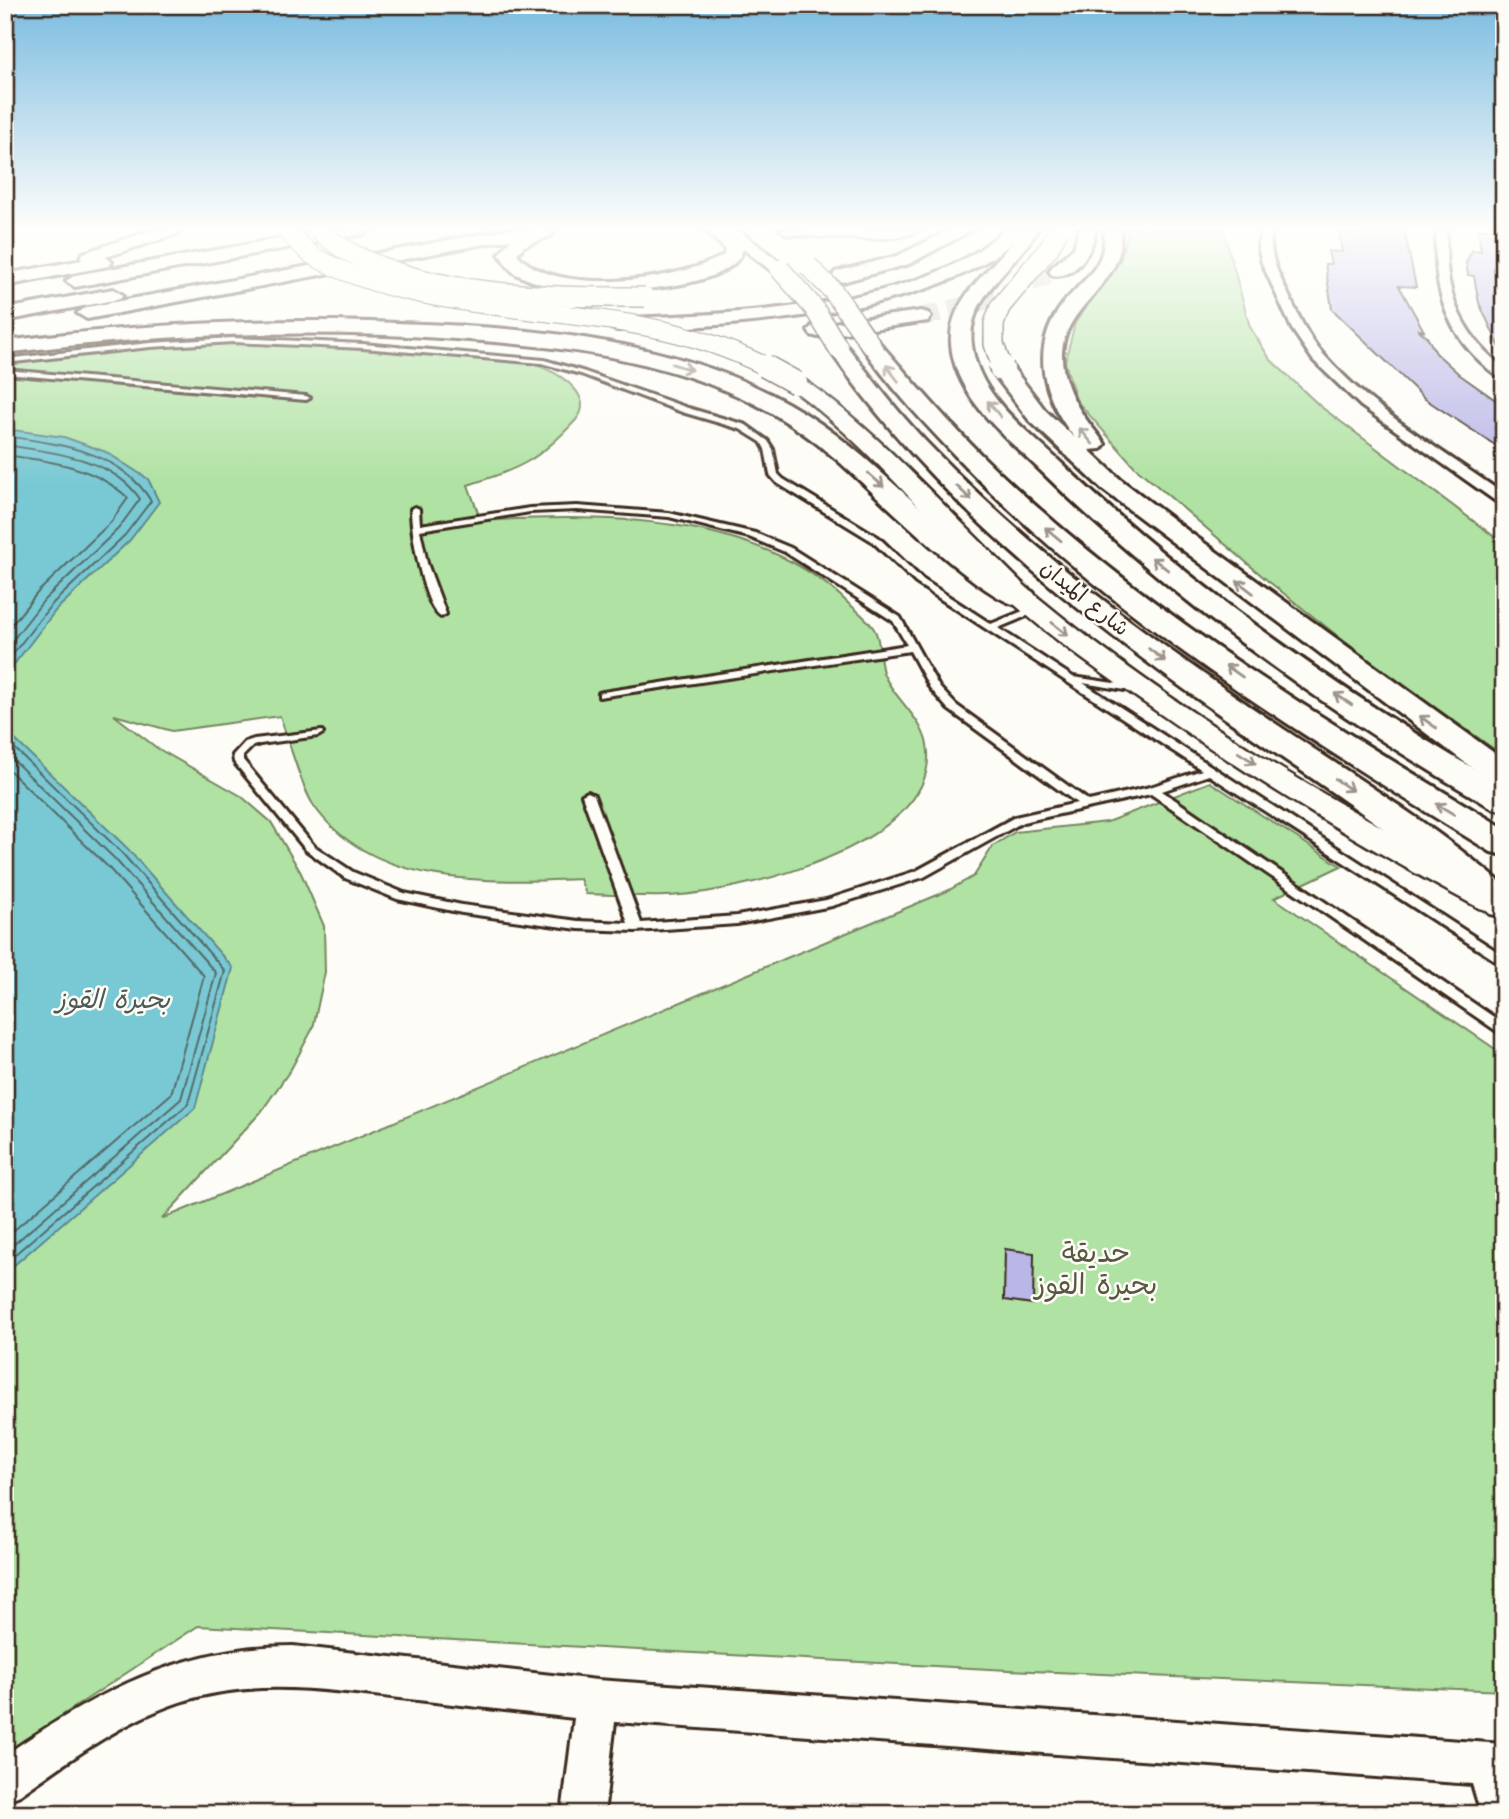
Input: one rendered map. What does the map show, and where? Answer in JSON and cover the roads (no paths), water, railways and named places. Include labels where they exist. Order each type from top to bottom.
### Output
[{"type":"main road","points":[[5,328],[81,314]]},
{"type":"main road","points":[[5,339],[180,318],[344,314],[585,324],[683,322],[768,314]]},
{"type":"main road","points":[[344,314],[612,334],[701,336],[780,333]]},
{"type":"main road","points":[[570,314],[672,332],[739,354],[796,383],[837,412],[1029,603]]},
{"type":"main road","name":"شارع الميدان","points":[[818,314],[839,349],[880,403],[937,466],[1054,574],[1170,665],[1436,848],[1504,906]]},
{"type":"main road","name":"شارع الميدان","points":[[849,314],[915,402],[988,477],[1124,592],[1340,743],[1504,844]]},
{"type":"main road","points":[[965,314],[961,344],[975,383],[1012,429],[1098,514],[1201,597],[1369,717],[1461,777],[1504,801]]},
{"type":"main road","points":[[997,314],[993,333],[994,346],[1002,369],[1037,415],[1081,458],[1183,540],[1504,776]]},
{"type":"main road","points":[[1066,314],[1055,334],[1051,357],[1055,383],[1067,410],[1088,439],[1183,540]]},
{"type":"main road","points":[[804,332],[921,317]]},
{"type":"main road","points":[[5,347],[147,330],[295,325],[509,336],[578,344],[653,359],[736,387],[800,420],[870,474],[972,567],[1029,603],[1140,690],[1379,841],[1504,906]]},
{"type":"street","points":[[1291,314],[1298,329],[1318,357],[1366,403],[1504,502]]},
{"type":"street","points":[[1451,314],[1468,344],[1504,375]]},
{"type":"street","points":[[5,1780],[97,1719],[146,1694],[196,1677],[245,1667],[293,1666],[597,1700],[1496,1764],[1502,1814]]},
{"type":"street","points":[[583,1814],[597,1700]]},
{"type":"lane","points":[[5,361],[176,342],[233,340],[451,352],[553,364],[665,404],[743,426],[764,441],[772,458],[774,475],[780,481],[874,539],[919,581],[1504,962]]},
{"type":"lane","points":[[5,372],[306,398]]},
{"type":"lane","points":[[415,509],[415,528],[422,564],[441,614]]},
{"type":"lane","points":[[415,528],[530,510],[577,509],[624,510],[712,523],[752,535],[788,550],[897,619],[935,688],[952,707],[1086,804]]},
{"type":"lane","points":[[992,627],[1029,603]]},
{"type":"lane","points":[[603,695],[914,647]]},
{"type":"lane","points":[[1068,678],[1140,690]]},
{"type":"lane","points":[[318,733],[248,744],[241,749],[238,760],[310,848],[349,875],[401,896],[462,909],[578,925],[636,927],[737,920],[828,903],[920,874],[992,831],[1019,819],[1153,790],[1211,771]]},
{"type":"lane","points":[[1153,790],[1504,1031]]},
{"type":"lane","points":[[588,795],[636,927]]},
{"type":"water","points":[[5,429],[64,437],[106,452],[148,479],[159,502],[130,540],[56,610],[5,676]]},
{"type":"water","name":"بحيرة القوز","points":[[5,730],[127,848],[233,968],[195,1108],[5,1273]]},
{"type":"tunnel","points":[[921,317],[933,314]]},
{"type":"park label","name":"حديقة بحيرة القوز","points":[[1096,1268]]}]
